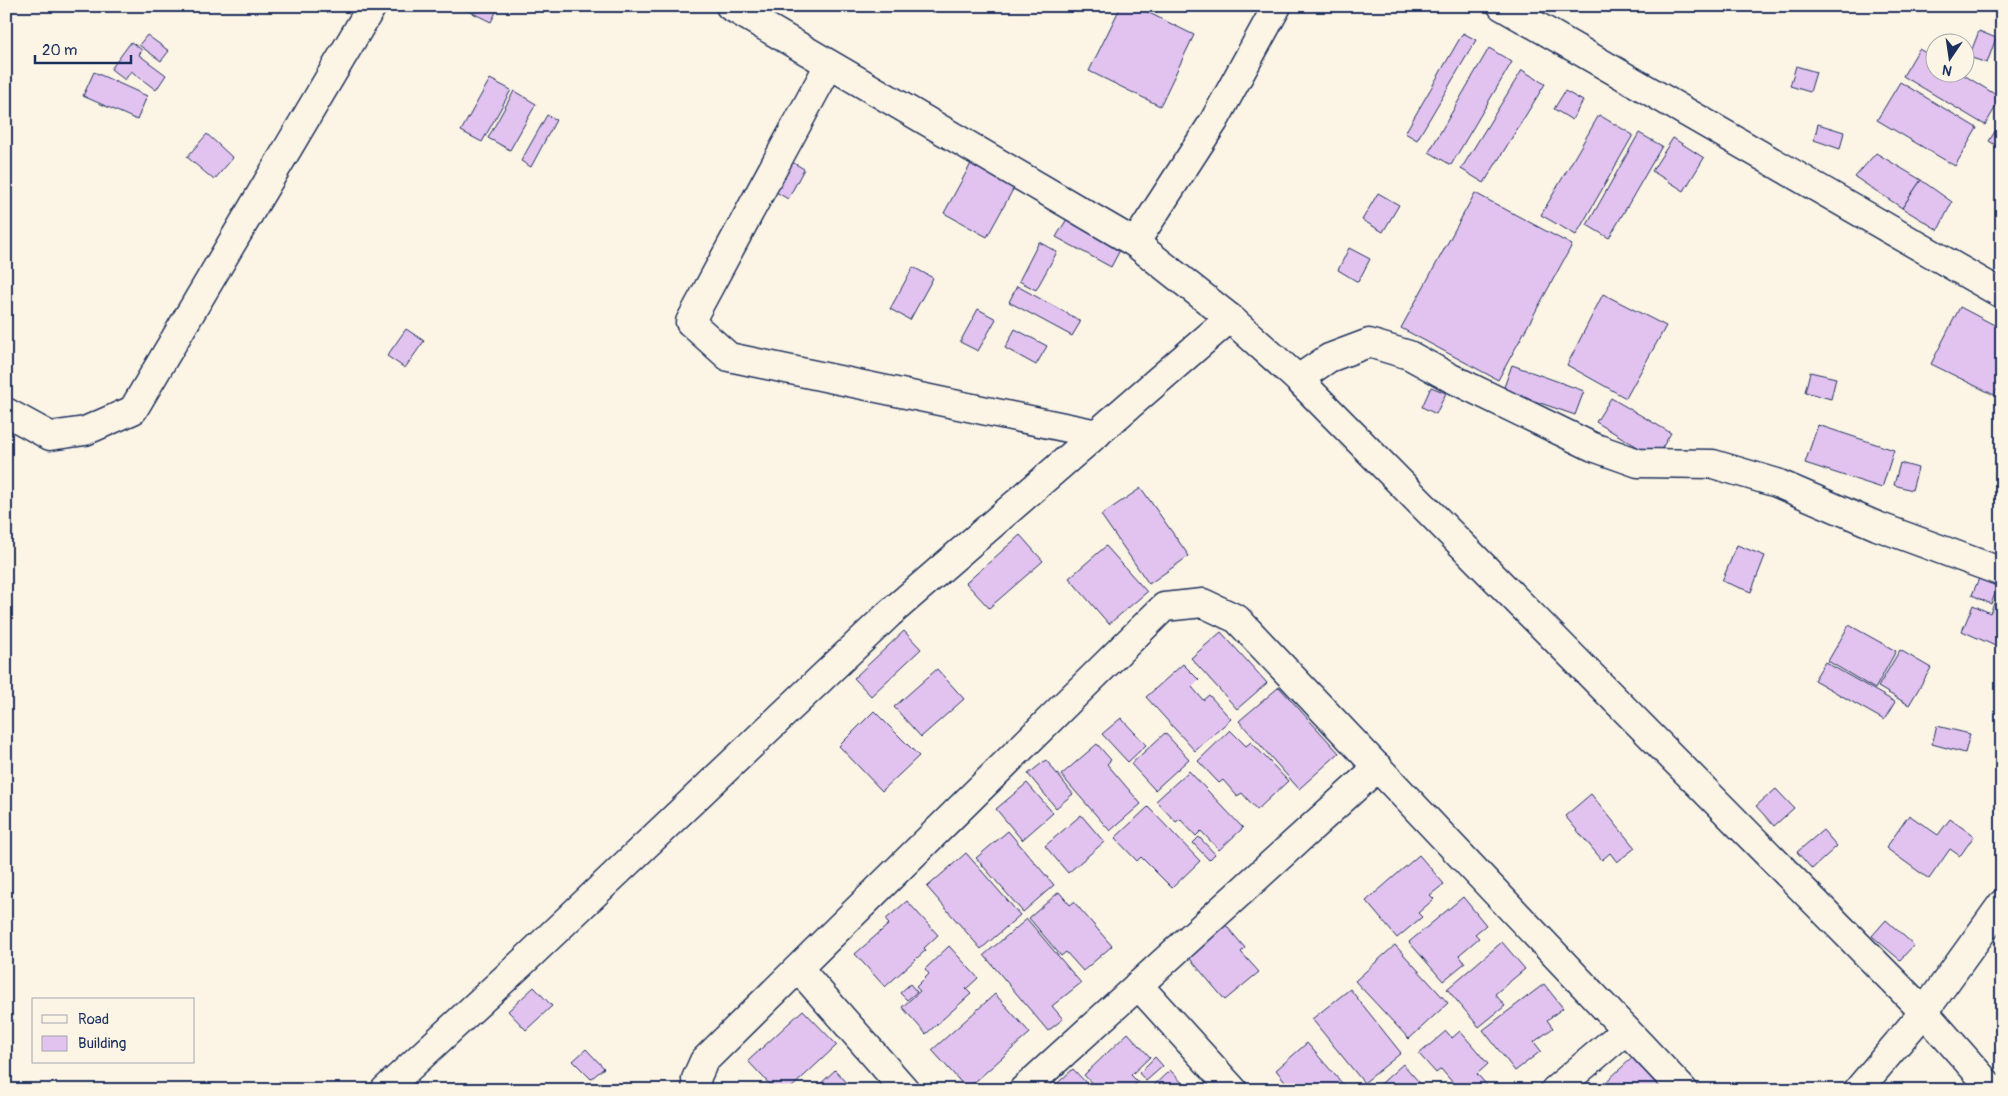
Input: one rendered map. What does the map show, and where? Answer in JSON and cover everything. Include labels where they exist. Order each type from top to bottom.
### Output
[{"type":"street","points":[[6,412],[50,436],[85,431],[133,410],[372,6]]},
{"type":"street","points":[[730,6],[1135,243],[1230,318],[1298,379],[1924,1012],[1993,1090]]},
{"type":"street","points":[[1135,243],[1214,121],[1277,6]]},
{"type":"street","points":[[1502,6],[2002,294]]},
{"type":"street","points":[[829,65],[690,322],[728,357],[1097,434]]},
{"type":"street","points":[[385,1090],[526,959],[889,614],[1230,318]]},
{"type":"street","points":[[1298,379],[1329,358],[1369,343],[1409,355],[1451,378],[1593,447],[1638,463],[1713,464],[1777,483],[1877,526],[2002,572]]},
{"type":"street","points":[[697,1090],[696,1079],[704,1061],[1164,607],[1203,603],[1238,619],[1683,1090]]},
{"type":"street","points":[[1022,1090],[1378,767]]},
{"type":"street","points":[[1858,1090],[1924,1012],[2002,904]]},
{"type":"street","points":[[798,969],[905,1090]]},
{"type":"street","points":[[1138,985],[1233,1090]]},
{"type":"street","points":[[1555,1090],[1626,1030]]},
{"type":"building","points":[[458,6],[499,6],[491,22]]},
{"type":"building","points":[[1121,6],[1135,6],[1194,35],[1160,106],[1089,71]]},
{"type":"building","points":[[1979,31],[1996,38],[1987,63],[1976,59],[1976,39]]},
{"type":"building","points":[[1463,33],[1476,40],[1417,140],[1405,133]]},
{"type":"building","points":[[147,35],[169,51],[161,61],[139,45]]},
{"type":"building","points":[[131,42],[142,50],[139,55],[166,75],[156,90],[131,71],[125,80],[111,69]]},
{"type":"building","points":[[1489,48],[1512,62],[1451,165],[1429,152]]},
{"type":"building","points":[[1919,49],[1926,53],[1926,82],[1975,82],[2001,98],[1985,125],[1903,76]]},
{"type":"building","points":[[1796,66],[1816,72],[1810,92],[1790,86]]},
{"type":"building","points":[[1522,70],[1545,84],[1484,183],[1461,169]]},
{"type":"building","points":[[94,72],[147,96],[137,120],[83,96]]},
{"type":"building","points":[[490,79],[511,90],[482,142],[461,131]]},
{"type":"building","points":[[1900,82],[1977,128],[1955,166],[1877,120]]},
{"type":"building","points":[[514,91],[536,104],[510,150],[488,138]]},
{"type":"building","points":[[1565,91],[1583,101],[1572,120],[1554,109]]},
{"type":"building","points":[[547,115],[556,120],[531,167],[521,161]]},
{"type":"building","points":[[1599,115],[1633,135],[1576,235],[1541,215]]},
{"type":"building","points":[[2002,120],[2002,149],[1989,141]]},
{"type":"building","points":[[1818,124],[1844,132],[1840,149],[1814,140]]},
{"type":"building","points":[[1639,133],[1662,146],[1609,238],[1587,225]]},
{"type":"building","points":[[207,134],[233,158],[214,180],[187,157]]},
{"type":"building","points":[[1673,138],[1704,158],[1684,191],[1652,171]]},
{"type":"building","points":[[1876,153],[1921,180],[1902,208],[1855,177]]},
{"type":"building","points":[[787,159],[804,169],[788,199],[771,189]]},
{"type":"building","points":[[973,160],[1016,184],[987,237],[944,213]]},
{"type":"building","points":[[1921,180],[1952,202],[1938,230],[1902,208]]},
{"type":"building","points":[[1378,193],[1399,205],[1383,232],[1362,220]]},
{"type":"building","points":[[1475,193],[1572,245],[1498,380],[1401,328]]},
{"type":"building","points":[[1067,219],[1121,248],[1111,267],[1056,237]]},
{"type":"building","points":[[1039,242],[1057,252],[1036,290],[1019,281]]},
{"type":"building","points":[[1349,248],[1370,259],[1358,282],[1338,270]]},
{"type":"building","points":[[913,267],[933,278],[910,320],[890,309]]},
{"type":"building","points":[[1017,286],[1081,321],[1072,336],[1009,302]]},
{"type":"building","points":[[1603,294],[1666,326],[1626,398],[1567,365]]},
{"type":"building","points":[[1960,307],[2002,329],[2002,381],[1994,395],[1931,364]]},
{"type":"building","points":[[978,309],[996,319],[978,351],[960,342]]},
{"type":"building","points":[[406,329],[424,341],[405,368],[387,356]]},
{"type":"building","points":[[1015,329],[1047,346],[1036,365],[1005,348]]},
{"type":"building","points":[[1512,365],[1584,391],[1575,415],[1503,390]]},
{"type":"building","points":[[1810,372],[1836,378],[1831,399],[1805,392]]},
{"type":"building","points":[[1431,387],[1446,393],[1436,414],[1422,407]]},
{"type":"building","points":[[1611,398],[1671,433],[1656,458],[1596,422]]},
{"type":"building","points":[[1818,425],[1894,450],[1882,488],[1805,463]]},
{"type":"building","points":[[1900,463],[1918,468],[1912,490],[1894,485]]},
{"type":"building","points":[[1141,488],[1189,556],[1149,584],[1101,515]]},
{"type":"building","points":[[1020,535],[1043,561],[989,608],[966,583]]},
{"type":"building","points":[[1737,545],[1765,556],[1751,592],[1722,581]]},
{"type":"building","points":[[1106,546],[1147,592],[1109,624],[1069,578]]},
{"type":"building","points":[[1980,576],[1999,584],[1991,604],[1972,595]]},
{"type":"building","points":[[2001,587],[2002,649],[1962,631],[1973,605],[1990,613]]},
{"type":"building","points":[[1849,625],[1896,651],[1875,689],[1828,661]]},
{"type":"building","points":[[904,631],[921,649],[871,696],[854,678]]},
{"type":"building","points":[[1221,632],[1267,683],[1237,709],[1191,658]]},
{"type":"building","points":[[1900,650],[1931,668],[1909,705],[1878,687]]},
{"type":"building","points":[[1825,662],[1895,702],[1884,720],[1814,680]]},
{"type":"building","points":[[1183,664],[1199,680],[1192,687],[1203,700],[1209,695],[1231,719],[1195,751],[1146,697]]},
{"type":"building","points":[[937,669],[964,699],[921,737],[894,707]]},
{"type":"building","points":[[1279,687],[1339,753],[1299,789],[1239,721]]},
{"type":"building","points":[[874,711],[919,756],[882,791],[839,746]]},
{"type":"building","points":[[1121,718],[1146,745],[1128,762],[1102,734]]},
{"type":"building","points":[[1937,726],[1970,734],[1965,753],[1932,744]]},
{"type":"building","points":[[1230,730],[1246,746],[1251,742],[1288,781],[1257,810],[1242,793],[1237,796],[1223,780],[1219,783],[1198,761]]},
{"type":"building","points":[[1165,733],[1189,759],[1155,790],[1131,764]]},
{"type":"building","points":[[1097,744],[1111,760],[1107,764],[1141,804],[1110,831],[1061,775]]},
{"type":"building","points":[[1046,760],[1073,794],[1056,808],[1028,774]]},
{"type":"building","points":[[1189,771],[1243,828],[1219,850],[1201,831],[1196,836],[1180,819],[1176,822],[1156,801]]},
{"type":"building","points":[[1027,783],[1053,813],[1022,840],[996,809]]},
{"type":"building","points":[[1776,789],[1794,808],[1774,826],[1756,806]]},
{"type":"building","points":[[1591,794],[1635,848],[1617,862],[1610,853],[1602,860],[1565,816]]},
{"type":"building","points":[[1148,807],[1200,861],[1172,888],[1141,857],[1137,861],[1115,838]]},
{"type":"building","points":[[1081,815],[1104,842],[1068,873],[1045,846]]},
{"type":"building","points":[[1909,815],[1938,835],[1950,819],[1974,836],[1960,856],[1950,849],[1929,879],[1886,848]]},
{"type":"building","points":[[1823,830],[1837,846],[1812,869],[1797,852]]},
{"type":"building","points":[[1008,831],[1054,885],[1023,912],[976,858]]},
{"type":"building","points":[[1199,837],[1215,854],[1209,860],[1193,843]]},
{"type":"building","points":[[966,853],[1020,915],[981,949],[927,887]]},
{"type":"building","points":[[1419,855],[1444,884],[1430,895],[1434,899],[1418,913],[1422,917],[1397,938],[1366,901]]},
{"type":"building","points":[[1059,892],[1070,905],[1074,902],[1112,946],[1083,971],[1066,952],[1061,956],[1029,918]]},
{"type":"building","points":[[1463,897],[1486,925],[1475,934],[1479,938],[1459,955],[1465,963],[1443,981],[1409,942]]},
{"type":"building","points":[[907,901],[938,935],[924,948],[926,950],[885,987],[855,954],[889,924],[885,920]]},
{"type":"building","points":[[1027,919],[1081,983],[1052,1006],[1063,1019],[1048,1031],[984,955]]},
{"type":"building","points":[[1886,920],[1914,945],[1900,960],[1872,936]]},
{"type":"building","points":[[1224,923],[1245,948],[1241,952],[1259,972],[1225,1000],[1186,954]]},
{"type":"building","points":[[1502,942],[1525,969],[1495,994],[1505,1006],[1479,1027],[1447,989]]},
{"type":"building","points":[[1395,945],[1448,1003],[1409,1039],[1355,981]]},
{"type":"building","points":[[949,946],[978,978],[966,989],[971,994],[926,1034],[902,1007],[920,991],[916,987],[929,974],[925,969]]},
{"type":"building","points":[[910,984],[917,992],[907,1000],[900,993]]},
{"type":"building","points":[[1544,984],[1563,1008],[1547,1020],[1553,1028],[1534,1042],[1541,1051],[1515,1071],[1483,1030]]},
{"type":"building","points":[[534,987],[552,1006],[526,1030],[508,1011]]},
{"type":"building","points":[[1350,989],[1401,1053],[1364,1083],[1312,1019]]},
{"type":"building","points":[[995,994],[1030,1033],[967,1089],[932,1050]]},
{"type":"building","points":[[803,1010],[837,1045],[789,1090],[775,1090],[748,1061]]},
{"type":"building","points":[[1446,1031],[1452,1038],[1460,1031],[1488,1064],[1477,1074],[1487,1085],[1481,1090],[1459,1090],[1441,1069],[1436,1073],[1419,1054]]},
{"type":"building","points":[[1128,1033],[1150,1057],[1131,1075],[1138,1082],[1129,1090],[1098,1090],[1084,1075]]},
{"type":"building","points":[[1307,1043],[1348,1090],[1292,1090],[1276,1070]]},
{"type":"building","points":[[586,1049],[604,1068],[591,1079],[573,1061]]},
{"type":"building","points":[[1155,1057],[1163,1066],[1146,1081],[1139,1073]]},
{"type":"building","points":[[1632,1058],[1662,1090],[1597,1090]]},
{"type":"building","points":[[1403,1064],[1426,1090],[1374,1090]]},
{"type":"building","points":[[1073,1069],[1093,1090],[1050,1090]]},
{"type":"building","points":[[835,1070],[854,1090],[814,1090]]},
{"type":"building","points":[[1170,1070],[1189,1090],[1149,1090]]}]
